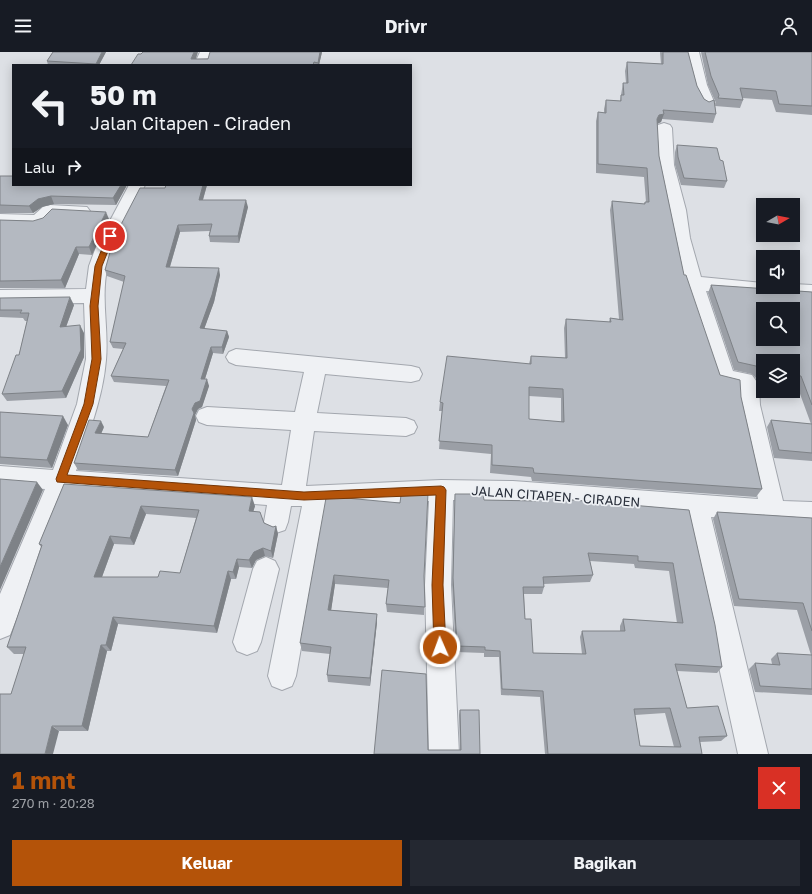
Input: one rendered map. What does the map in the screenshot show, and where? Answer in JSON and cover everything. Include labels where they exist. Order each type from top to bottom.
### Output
[{"type":"street","points":[[201,64],[207,52]]},
{"type":"street","points":[[692,52],[700,85],[707,104]]},
{"type":"street","points":[[664,128],[666,165],[677,210],[681,238],[693,283],[725,377],[744,381],[748,385],[749,405],[773,511]]},
{"type":"street","points":[[0,626],[61,479],[88,404],[96,359],[94,306],[98,266],[106,247],[110,213],[136,186]]},
{"type":"street","points":[[0,220],[36,221],[47,212],[54,210],[110,213]]},
{"type":"street","points":[[693,283],[812,292]]},
{"type":"street","points":[[0,297],[79,297],[95,295]]},
{"type":"street","points":[[236,357],[411,374]]},
{"type":"street","points":[[282,676],[296,496],[304,420],[316,365]]},
{"type":"street","points":[[207,416],[304,420],[406,427]]},
{"type":"street","name":"JALAN CITAPEN - CIRADEN","points":[[0,476],[296,496],[441,490],[513,491],[696,506],[812,513]]},
{"type":"street","points":[[441,490],[438,585],[444,754]]},
{"type":"street","points":[[276,522],[296,496]]},
{"type":"street","points":[[696,506],[753,754]]},
{"type":"street","points":[[247,642],[266,569]]},
{"type":"building","points":[[53,52],[102,52],[96,64],[47,61]]},
{"type":"building","points":[[143,52],[194,52],[191,59],[208,59],[210,52],[320,52],[318,63],[314,62],[313,64],[132,64],[138,54]]},
{"type":"building","points":[[663,52],[688,52],[697,86],[704,99],[709,102],[714,100],[716,114],[663,110],[664,114],[659,115],[657,119],[659,156],[684,275],[686,275],[720,375],[740,380],[741,397],[762,489],[534,473],[533,468],[492,465],[492,445],[439,441],[443,403],[440,402],[447,356],[531,364],[531,356],[567,358],[566,319],[611,322],[610,318],[623,320],[612,201],[645,204],[645,202],[649,202],[647,168],[598,164],[598,112],[606,113],[606,100],[621,101],[621,95],[624,95],[623,83],[628,83],[627,62],[663,64]],"holes":[[[529,387],[563,389],[564,422],[529,419]]]},
{"type":"building","points":[[705,52],[812,52],[812,106],[779,104],[776,91],[740,88],[743,100],[718,98],[719,95],[711,76]]},
{"type":"building","points":[[677,145],[717,148],[720,160],[723,161],[727,181],[684,178],[678,157]]},
{"type":"building","points":[[0,176],[12,176],[12,186],[120,186],[113,198],[51,196],[38,199],[29,206],[0,205]]},
{"type":"building","points":[[166,186],[203,186],[199,200],[246,200],[238,236],[209,236],[212,224],[178,225],[166,267],[219,268],[212,295],[200,328],[227,331],[222,347],[211,347],[201,379],[207,379],[200,401],[195,403],[192,409],[194,413],[175,470],[74,463],[89,420],[101,421],[95,433],[148,437],[169,380],[111,376],[126,343],[110,342],[125,276],[105,270],[114,238],[140,188],[165,188]]},
{"type":"building","points":[[52,209],[106,212],[89,247],[76,247],[61,280],[0,281],[0,220],[33,221],[43,218]]},
{"type":"building","points":[[711,285],[756,288],[756,294],[800,294],[800,291],[812,292],[812,405],[800,376],[800,354],[756,354],[756,366],[738,362]]},
{"type":"building","points":[[70,297],[60,327],[80,325],[81,350],[62,391],[2,394],[16,355],[19,355],[29,313],[20,313],[22,310],[0,310],[0,298]]},
{"type":"building","points":[[0,412],[63,416],[47,460],[0,457]]},
{"type":"building","points":[[771,420],[812,424],[812,453],[779,450]]},
{"type":"building","points":[[0,479],[37,482],[0,567]]},
{"type":"building","points":[[64,484],[252,497],[249,511],[260,512],[264,523],[273,527],[276,526],[271,551],[263,548],[254,552],[249,560],[237,559],[233,572],[228,571],[214,626],[113,617],[106,645],[101,645],[82,726],[52,726],[45,754],[0,754],[0,694],[11,694],[26,647],[7,647],[42,545],[39,544]],"holes":[[[141,506],[199,510],[180,573],[160,571],[158,577],[94,577],[110,536],[130,538]]]},
{"type":"building","points":[[428,493],[424,576],[425,607],[386,604],[389,580],[334,575],[328,610],[377,614],[370,678],[327,675],[331,647],[300,643],[326,498],[346,497],[400,503],[401,495]]},
{"type":"building","points":[[455,494],[483,494],[484,500],[538,501],[538,497],[689,510],[715,625],[722,667],[675,664],[687,708],[718,706],[727,736],[699,737],[702,754],[548,754],[543,691],[502,689],[500,651],[485,650],[485,647],[457,646],[453,578]],"holes":[[[588,553],[638,556],[638,561],[673,563],[683,623],[623,619],[625,631],[582,631],[586,654],[533,653],[531,619],[525,619],[523,587],[544,587],[543,577],[593,575]],[[670,708],[681,747],[640,746],[634,709]]]},
{"type":"building","points":[[717,512],[812,518],[812,631],[803,603],[739,599]]},
{"type":"building","points":[[777,653],[812,655],[812,689],[760,686],[755,663],[780,665]]},
{"type":"building","points":[[382,670],[426,674],[428,750],[461,750],[460,710],[479,710],[480,754],[374,754]]},
{"type":"route","points":[[110,236],[98,266],[94,306],[96,359],[88,404],[61,479],[304,496],[441,490],[438,585],[440,647]]}]
